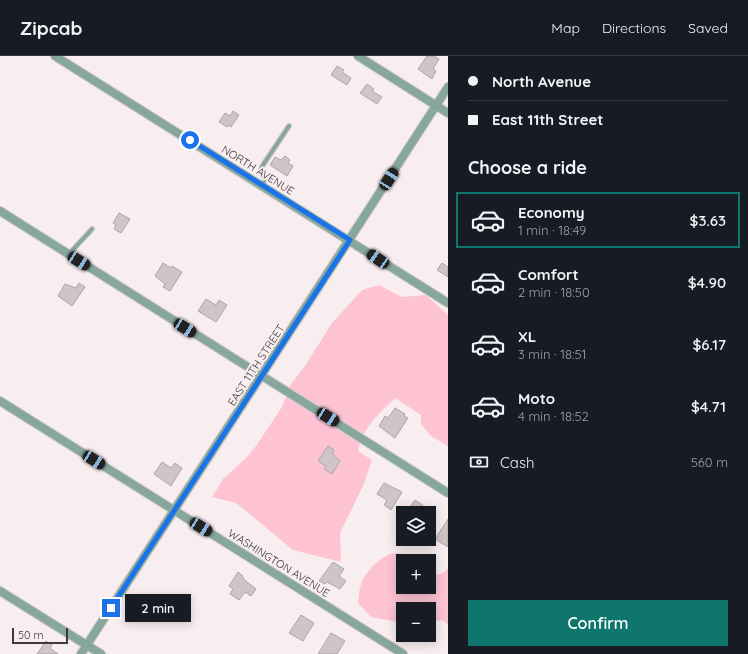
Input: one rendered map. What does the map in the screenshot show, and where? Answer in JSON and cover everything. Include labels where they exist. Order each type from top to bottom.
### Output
[{"type":"street","name":"NORTH AVENUE","points":[[56,56],[448,303]]},
{"type":"street","points":[[358,56],[448,113]]},
{"type":"street","name":"EAST 11TH STREET","points":[[81,654],[448,87]]},
{"type":"street","points":[[0,212],[448,493]]},
{"type":"street","name":"WASHINGTON AVENUE","points":[[0,401],[403,654]]},
{"type":"street","points":[[0,591],[101,654]]},
{"type":"lane","points":[[262,186],[265,179],[261,169],[290,126]]},
{"type":"lane","points":[[69,255],[92,229]]},
{"type":"shaded area","points":[[379,285],[402,297],[426,295],[448,315],[448,446],[431,436],[421,424],[421,415],[395,398],[377,416],[367,428],[358,451],[372,460],[363,486],[340,533],[341,562],[293,550],[236,503],[212,497],[223,479],[246,458],[256,446],[282,407],[291,384],[305,366],[332,323],[362,290]]},
{"type":"shaded area","points":[[396,553],[400,554],[396,554],[396,594],[436,594],[436,574],[444,572],[448,568],[448,625],[442,620],[436,621],[436,602],[396,602],[396,622],[371,617],[358,603],[359,591],[363,579],[375,564],[385,556]]},
{"type":"building","points":[[427,56],[434,56],[439,59],[433,69],[436,71],[432,79],[418,69]]},
{"type":"building","points":[[337,66],[344,70],[342,72],[351,78],[347,85],[331,75]]},
{"type":"building","points":[[367,84],[374,89],[372,91],[382,97],[377,104],[360,93]]},
{"type":"building","points":[[233,111],[239,115],[231,127],[228,125],[227,127],[219,122],[225,113],[230,116]]},
{"type":"building","points":[[285,156],[290,160],[288,163],[293,166],[287,176],[270,165],[275,157],[281,160]]},
{"type":"building","points":[[119,213],[130,219],[121,233],[114,229],[116,225],[113,223]]},
{"type":"building","points":[[163,263],[182,272],[170,291],[163,287],[165,284],[155,276]]},
{"type":"building","points":[[442,263],[448,267],[448,277],[437,270]]},
{"type":"building","points":[[79,283],[85,287],[72,306],[58,296],[65,284],[76,288]]},
{"type":"building","points":[[206,299],[216,305],[219,300],[227,305],[216,322],[198,311]]},
{"type":"building","points":[[395,408],[405,414],[404,416],[408,418],[395,438],[379,426],[385,416],[388,418]]},
{"type":"building","points":[[328,446],[334,450],[332,453],[340,461],[332,474],[324,469],[326,466],[318,461]]},
{"type":"building","points":[[162,462],[171,468],[175,463],[182,468],[171,486],[154,474]]},
{"type":"building","points":[[384,483],[402,492],[391,510],[384,505],[387,500],[377,494]]},
{"type":"building","points":[[415,500],[423,506],[411,506]]},
{"type":"building","points":[[448,519],[448,547],[436,540]]},
{"type":"building","points":[[333,562],[344,569],[339,576],[346,581],[340,589],[327,582],[325,584],[319,581]]},
{"type":"building","points":[[238,572],[256,589],[251,596],[245,592],[239,600],[230,594],[233,589],[229,586]]},
{"type":"building","points":[[301,615],[314,623],[303,641],[289,633]]},
{"type":"building","points":[[331,633],[345,641],[337,654],[318,654]]},
{"type":"building","points":[[46,641],[52,645],[50,648],[58,654],[37,654]]},
{"type":"route","points":[[111,608],[350,240],[190,140]]}]
